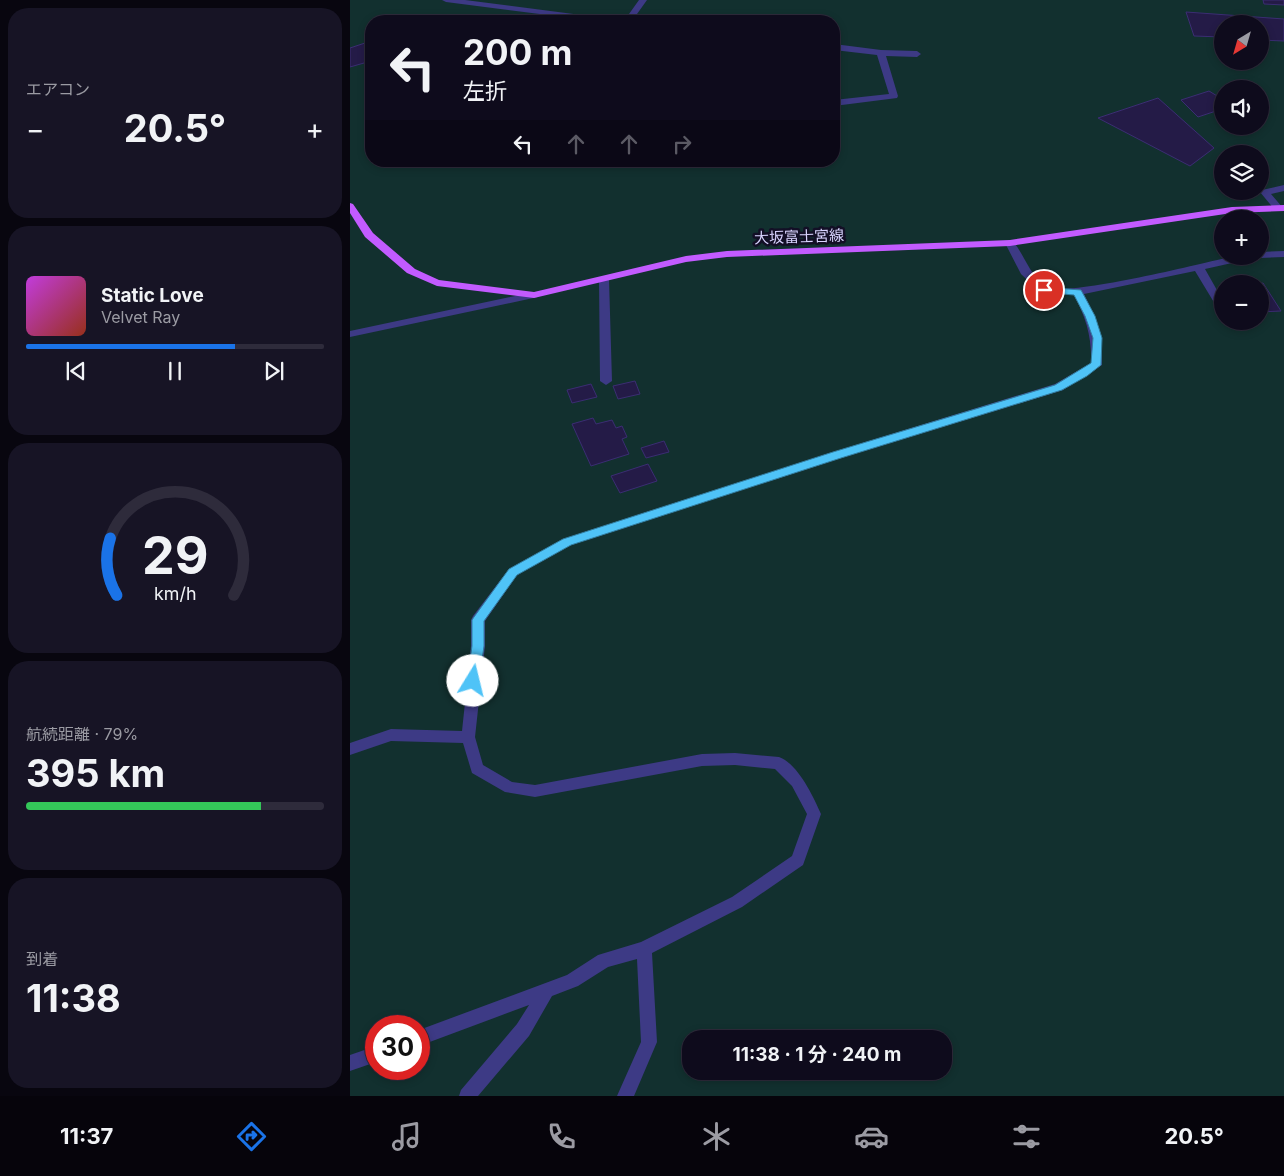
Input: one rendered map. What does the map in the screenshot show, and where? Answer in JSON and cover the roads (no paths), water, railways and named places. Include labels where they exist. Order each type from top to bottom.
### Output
[{"type":"main road","name":"大坂富士宮線","points":[[350,206],[369,235],[410,270],[437,283],[534,295],[686,260],[727,254],[1010,243],[1232,210],[1281,208]]},
{"type":"street","points":[[446,0],[565,15]]},
{"type":"street","points":[[632,15],[643,0]]},
{"type":"street","points":[[840,48],[881,53],[917,54]]},
{"type":"street","points":[[840,102],[894,96],[881,53]]},
{"type":"street","points":[[1281,208],[1265,192],[1284,188]]},
{"type":"street","points":[[1010,243],[1025,272],[1044,290],[1078,292],[1214,264]]},
{"type":"street","points":[[1269,255],[1284,254]]},
{"type":"street","points":[[1199,268],[1214,293]]},
{"type":"street","points":[[604,279],[606,381]]},
{"type":"street","points":[[430,1034],[572,981],[604,960],[644,949],[737,902],[798,860],[814,814],[797,782],[779,763],[735,759],[702,760],[535,791],[510,788],[477,769],[468,738],[478,646],[478,620],[513,572],[567,542],[837,455],[1059,387],[1096,365],[1098,338],[1078,292]]},
{"type":"street","points":[[350,334],[534,295]]},
{"type":"street","points":[[350,749],[391,735],[468,738]]},
{"type":"street","points":[[624,1096],[649,1042],[644,949]]},
{"type":"street","points":[[467,1096],[523,1030],[546,991]]},
{"type":"street","points":[[350,1063],[365,1058]]}]
